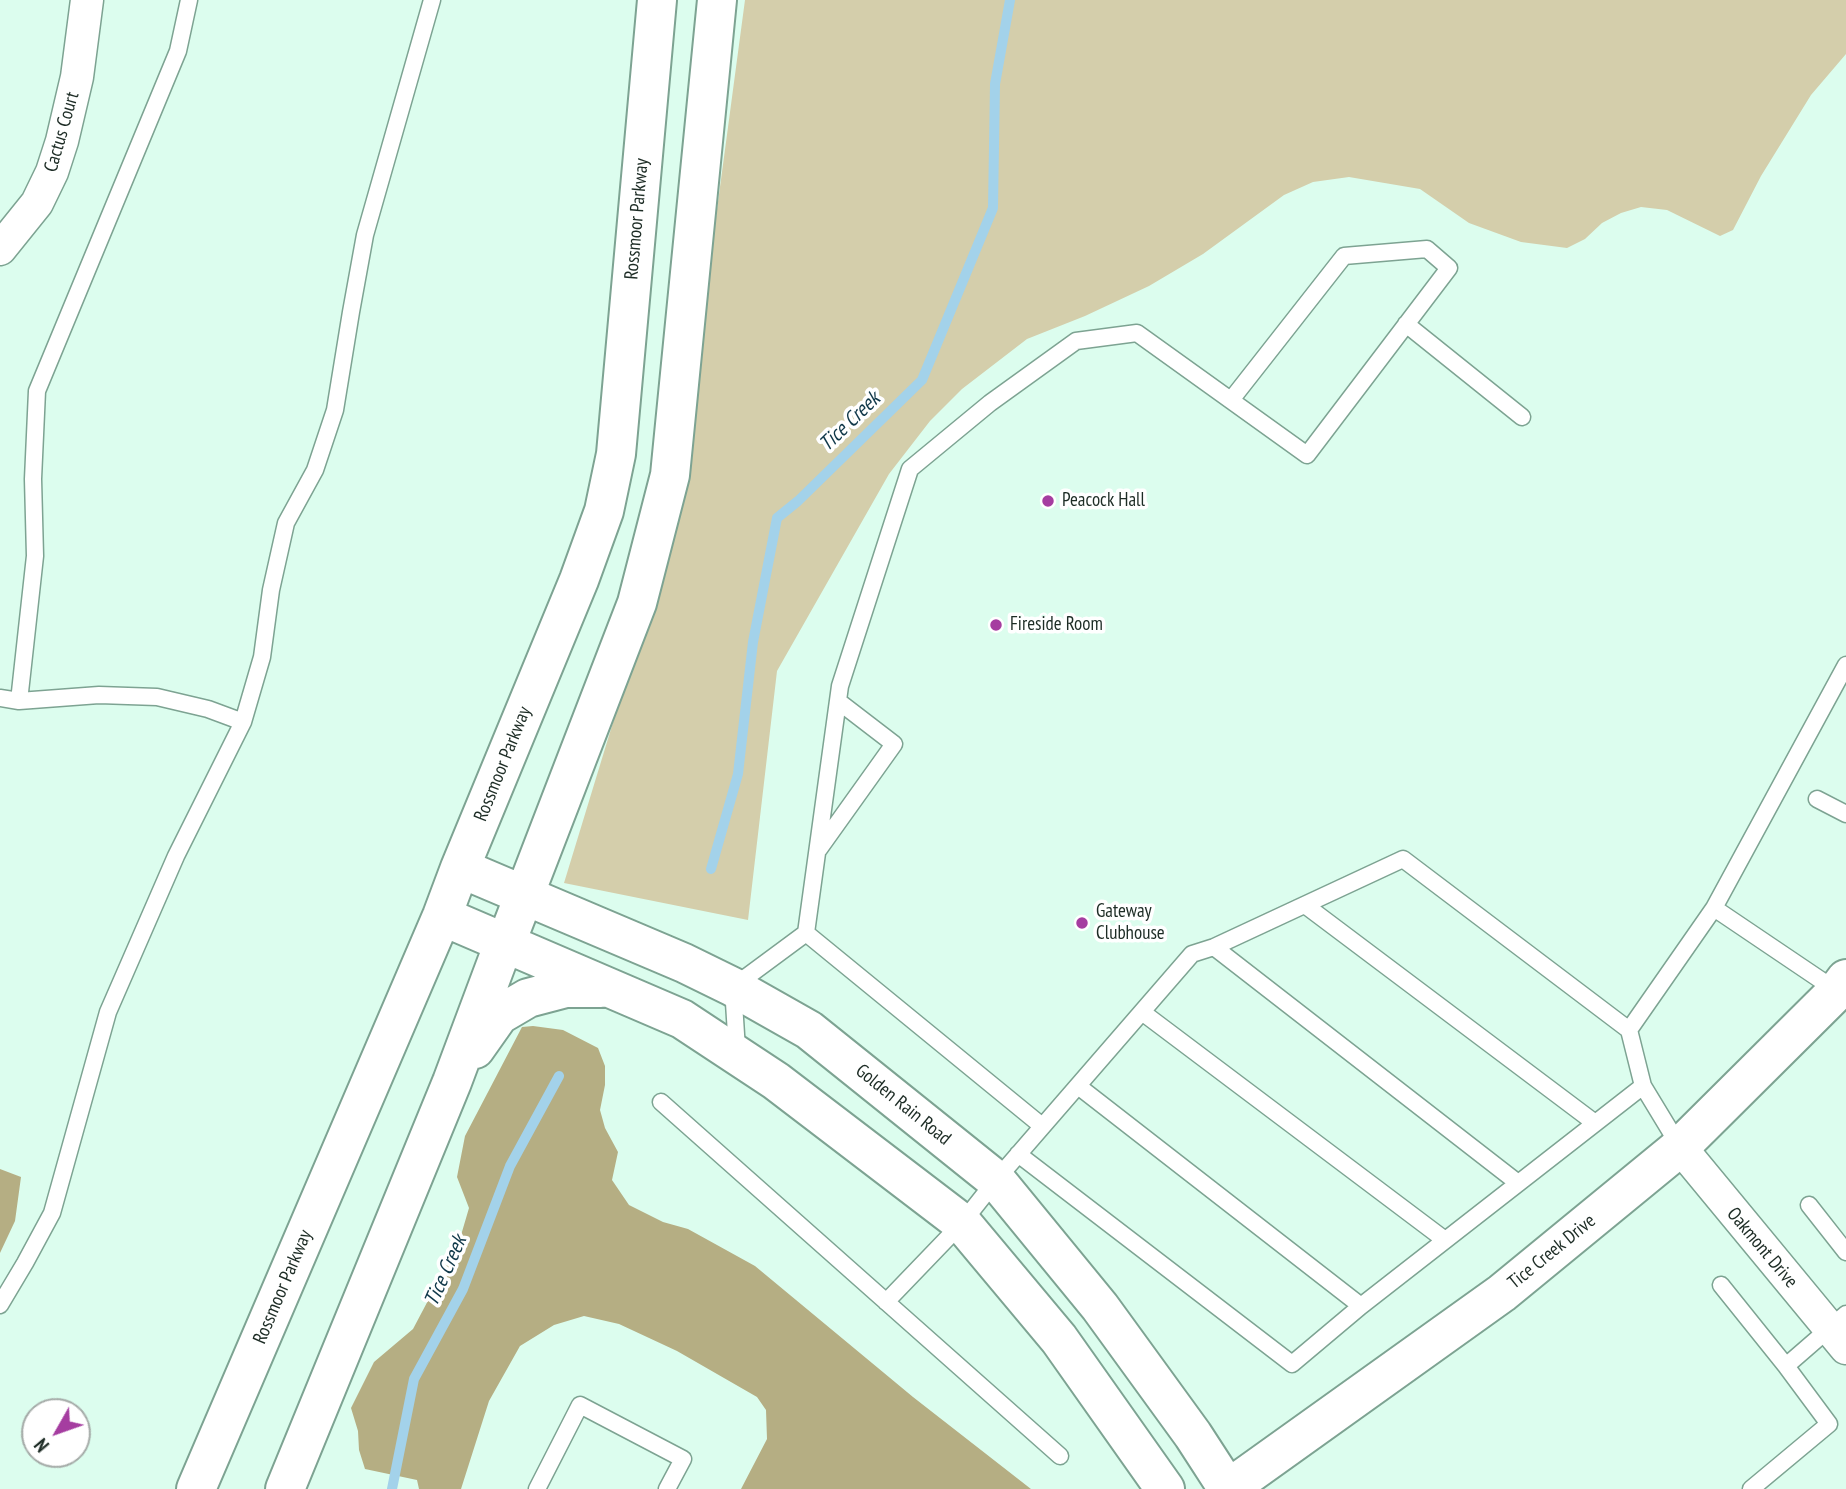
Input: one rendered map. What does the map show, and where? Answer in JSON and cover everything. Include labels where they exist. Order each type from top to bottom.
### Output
[{"type":"street","name":"Cactus Court","points":[[0,249],[37,203],[55,162],[78,77],[87,0]]},
{"type":"street","name":"Rossmoor Parkway","points":[[196,1489],[442,916],[579,580],[604,511],[616,454],[657,0]]},
{"type":"street","points":[[285,1489],[452,1082],[637,603],[670,475],[717,0]]},
{"type":"street","name":"Golden Rain Road","points":[[460,867],[684,963],[733,987],[809,1030],[1007,1167],[1100,1307],[1193,1434],[1228,1489]]},
{"type":"street","points":[[442,916],[682,1019],[776,1081],[962,1223],[1059,1339],[1165,1489]]},
{"type":"street","name":"Tice Creek Drive","points":[[1228,1489],[1502,1293],[1680,1147],[1842,985]]},
{"type":"street","points":[[452,1082],[499,1015],[528,998],[566,988],[610,988]]},
{"type":"street","name":"Oakmont Drive","points":[[1680,1147],[1841,1330]]},
{"type":"lane","points":[[19,701],[35,556],[33,479],[37,391],[178,51],[188,0]]},
{"type":"lane","points":[[0,1305],[52,1213],[108,1012],[176,856],[243,722],[262,657],[271,590],[286,523],[315,470],[335,410],[365,235],[397,131],[432,0]]},
{"type":"lane","points":[[737,1056],[733,987],[806,933],[840,685],[910,469],[990,402],[1076,341],[1138,333],[1307,455],[1449,268],[1427,249],[1344,256],[1231,400]]},
{"type":"lane","points":[[1406,324],[1522,417]]},
{"type":"lane","points":[[1629,1030],[1714,908],[1846,665]]},
{"type":"lane","points":[[0,698],[19,701],[99,695],[157,697],[208,709],[243,722]]},
{"type":"lane","points":[[818,850],[894,744],[838,701]]},
{"type":"lane","points":[[1817,799],[1846,814]]},
{"type":"lane","points":[[886,1302],[962,1223],[1042,1126],[1192,954],[1214,947],[1403,859],[1629,1030],[1643,1086],[1680,1147]]},
{"type":"lane","points":[[1305,905],[1595,1124]]},
{"type":"lane","points":[[1714,908],[1842,985]]},
{"type":"lane","points":[[806,933],[1042,1126]]},
{"type":"lane","points":[[1214,947],[1518,1184]]},
{"type":"lane","points":[[1142,1012],[1445,1240]]},
{"type":"lane","points":[[1078,1086],[1362,1306]]},
{"type":"lane","points":[[1007,1167],[1292,1364],[1445,1240],[1643,1086]]},
{"type":"lane","points":[[661,1102],[1060,1456]]},
{"type":"lane","points":[[1809,1205],[1846,1252]]},
{"type":"lane","points":[[1721,1285],[1829,1424],[1751,1489]]},
{"type":"lane","points":[[1786,1366],[1841,1330]]},
{"type":"lane","points":[[537,1489],[580,1405],[683,1459],[667,1489]]},
{"type":"shaded area","points":[[745,0],[1846,0],[1846,54],[1811,95],[1761,176],[1733,230],[1720,236],[1667,210],[1641,207],[1602,223],[1585,239],[1567,248],[1521,242],[1469,223],[1420,189],[1349,177],[1313,182],[1284,195],[1203,254],[1149,286],[1027,339],[962,389],[930,421],[889,474],[777,671],[748,920],[564,883],[676,516]]},
{"type":"shaded area","points":[[522,1027],[563,1030],[598,1048],[605,1066],[605,1085],[600,1110],[605,1128],[618,1152],[612,1180],[629,1205],[663,1222],[688,1229],[755,1266],[913,1397],[1031,1489],[741,1489],[767,1439],[766,1410],[757,1397],[677,1351],[619,1324],[584,1316],[554,1325],[520,1346],[489,1401],[461,1489],[419,1489],[417,1480],[365,1469],[351,1408],[374,1362],[413,1329],[459,1242],[469,1208],[457,1177],[465,1136]]},
{"type":"shaded area","points":[[0,1169],[21,1177],[15,1221],[0,1253]]},
{"type":"waterway","name":"Tice Creek","points":[[711,869],[738,774],[753,642],[777,518],[798,501],[922,380],[993,208],[995,84],[1010,0]]},
{"type":"waterway","name":"Tice Creek","points":[[392,1489],[414,1379],[463,1289],[510,1166],[559,1076]]},
{"type":"place","name":"Peacock Hall","points":[[1048,501]]},
{"type":"place","name":"Fireside Room","points":[[996,625]]},
{"type":"place","name":"Gateway Clubhouse","points":[[1082,923]]}]
